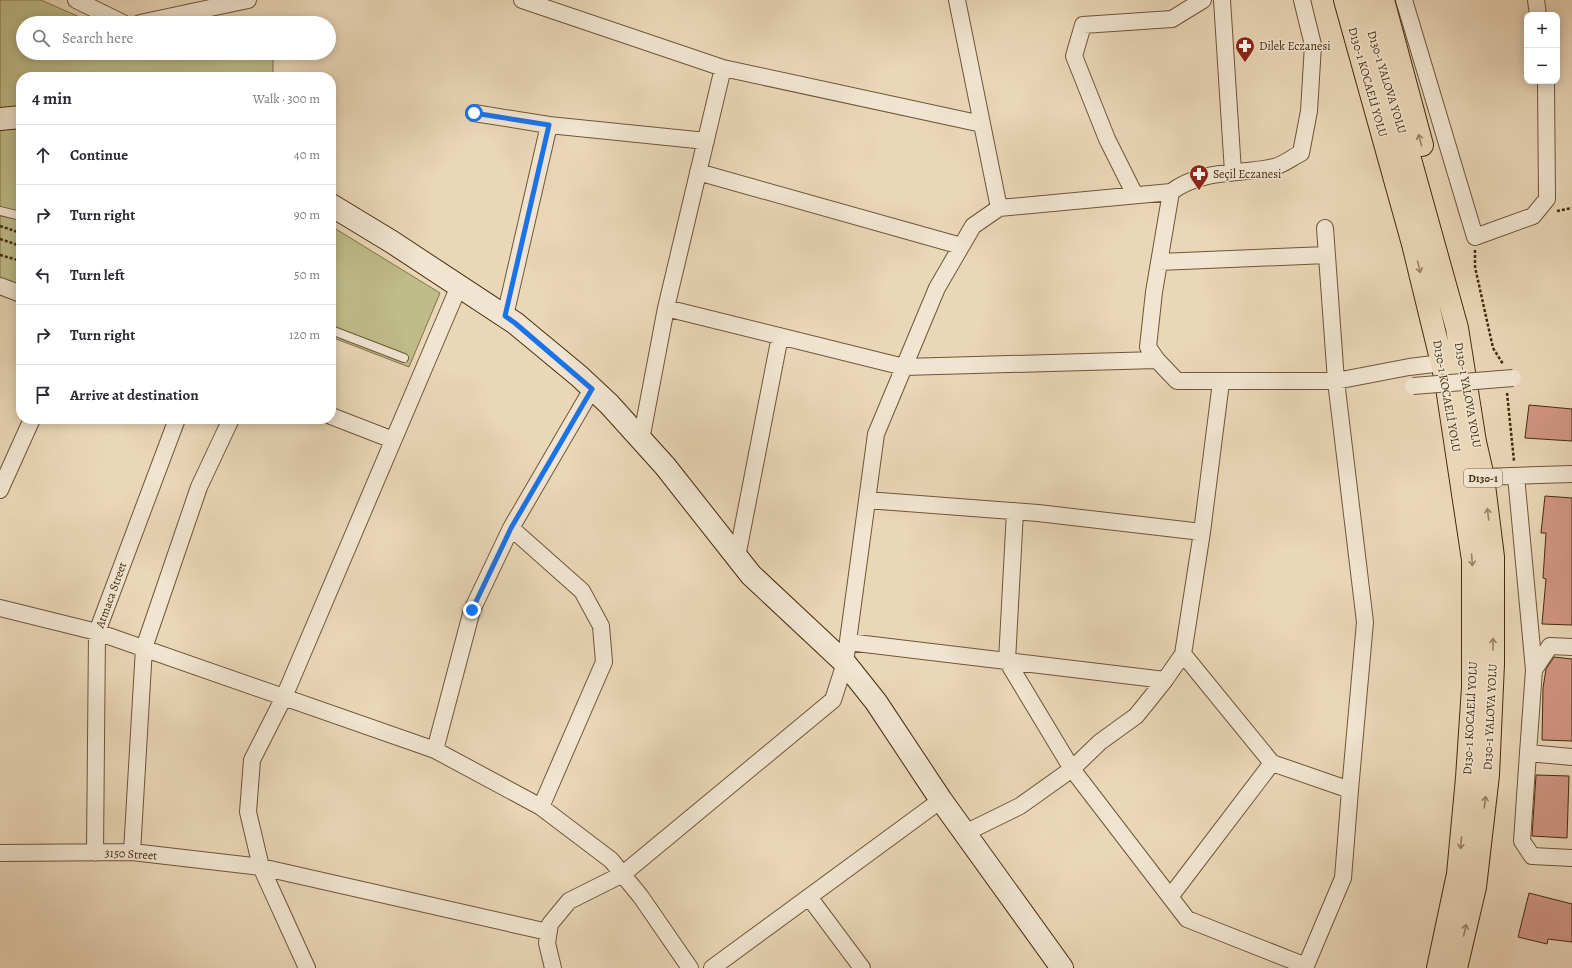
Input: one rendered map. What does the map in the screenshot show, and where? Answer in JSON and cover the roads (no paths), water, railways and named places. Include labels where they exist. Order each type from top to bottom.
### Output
[{"type":"highway","points":[[1332,0],[1381,159],[1422,239]]},
{"type":"highway","name":"D130-1 KOCAELİ YOLU","points":[[1344,0],[1422,239],[1446,381],[1473,560],[1473,687],[1467,778],[1458,874],[1438,968]]},
{"type":"highway","name":"D130-1 YALOVA YOLU","points":[[1363,0],[1398,116],[1422,239],[1456,328],[1475,442],[1483,477],[1493,557],[1493,664],[1488,774],[1474,887],[1456,968]]},
{"type":"highway","points":[[1383,0],[1422,146],[1422,239]]},
{"type":"street","points":[[76,0],[109,16]]},
{"type":"street","points":[[173,16],[248,0]]},
{"type":"street","points":[[522,0],[723,68],[982,124]]},
{"type":"street","points":[[957,0],[999,208]]},
{"type":"street","points":[[1134,195],[1107,139],[1074,56],[1083,25],[1172,19],[1203,0]]},
{"type":"street","points":[[1222,0],[1233,172]]},
{"type":"street","points":[[553,968],[547,943],[548,932],[550,924],[569,901],[623,874],[833,700],[847,652],[876,434],[937,288],[973,226],[999,208],[1171,192],[1182,183],[1206,176],[1276,167],[1301,153],[1309,111],[1313,45],[1302,0]]},
{"type":"street","points":[[1404,0],[1475,237],[1533,216],[1547,199],[1546,84]]},
{"type":"street","points":[[1536,0],[1538,12]]},
{"type":"street","points":[[641,440],[666,308],[723,68]]},
{"type":"street","points":[[474,113],[549,125],[706,141]]},
{"type":"street","points":[[0,119],[16,117]]},
{"type":"street","points":[[505,316],[549,125]]},
{"type":"street","points":[[698,172],[961,246]]},
{"type":"street","points":[[1171,192],[1154,292],[1148,347],[1157,360],[1178,381],[1336,381],[1409,367],[1442,363]]},
{"type":"street","points":[[336,208],[392,242],[505,316],[592,389],[609,404],[665,466],[751,575],[847,652],[876,702],[941,800],[1062,968]]},
{"type":"street","points":[[1015,511],[1007,661],[1072,769],[1187,919],[1306,967],[1343,878],[1365,622],[1336,381],[1325,228]]},
{"type":"street","points":[[1159,262],[1327,255]]},
{"type":"street","points":[[0,286],[16,292]]},
{"type":"street","points":[[307,968],[261,867],[248,812],[252,760],[284,697],[459,286]]},
{"type":"street","points":[[666,308],[904,367],[1157,360]]},
{"type":"street","points":[[737,557],[780,336]]},
{"type":"street","points":[[1413,386],[1508,380]]},
{"type":"street","points":[[965,833],[1020,806],[1072,769],[1100,742],[1136,716],[1165,680],[1183,654],[1202,532],[1221,382]]},
{"type":"street","points":[[435,750],[472,610],[511,528],[592,389]]},
{"type":"street","points":[[336,418],[393,440]]},
{"type":"street","points":[[0,490],[30,424]]},
{"type":"street","name":"Atmaca Street","points":[[94,853],[97,632],[175,424]]},
{"type":"street","points":[[132,852],[144,648],[199,487],[229,424]]},
{"type":"street","points":[[1483,477],[1572,474]]},
{"type":"street","points":[[1516,476],[1534,670],[1522,841],[1532,856],[1572,858]]},
{"type":"street","points":[[867,500],[1015,511],[1202,532]]},
{"type":"street","points":[[511,528],[582,591],[601,626],[604,662],[541,807]]},
{"type":"street","points":[[0,608],[97,632],[435,750],[541,807],[611,860],[641,897],[690,968]]},
{"type":"street","points":[[1534,670],[1550,646],[1572,647]]},
{"type":"street","points":[[847,652],[1007,661],[1165,680]]},
{"type":"street","points":[[1183,654],[1272,763],[1350,790]]},
{"type":"street","points":[[1528,754],[1572,757]]},
{"type":"street","points":[[1170,897],[1272,763]]},
{"type":"street","points":[[712,968],[941,800]]},
{"type":"street","name":"3150 Street","points":[[0,853],[132,852],[261,867],[548,932]]},
{"type":"street","points":[[809,897],[862,968]]},
{"type":"lane","points":[[0,210],[16,215]]},
{"type":"lane","points":[[336,332],[404,358]]},
{"type":"place","name":"Dilek Eczanesi","points":[[1245,63]]},
{"type":"place","name":"Seçil Eczanesi","points":[[1199,191]]}]
